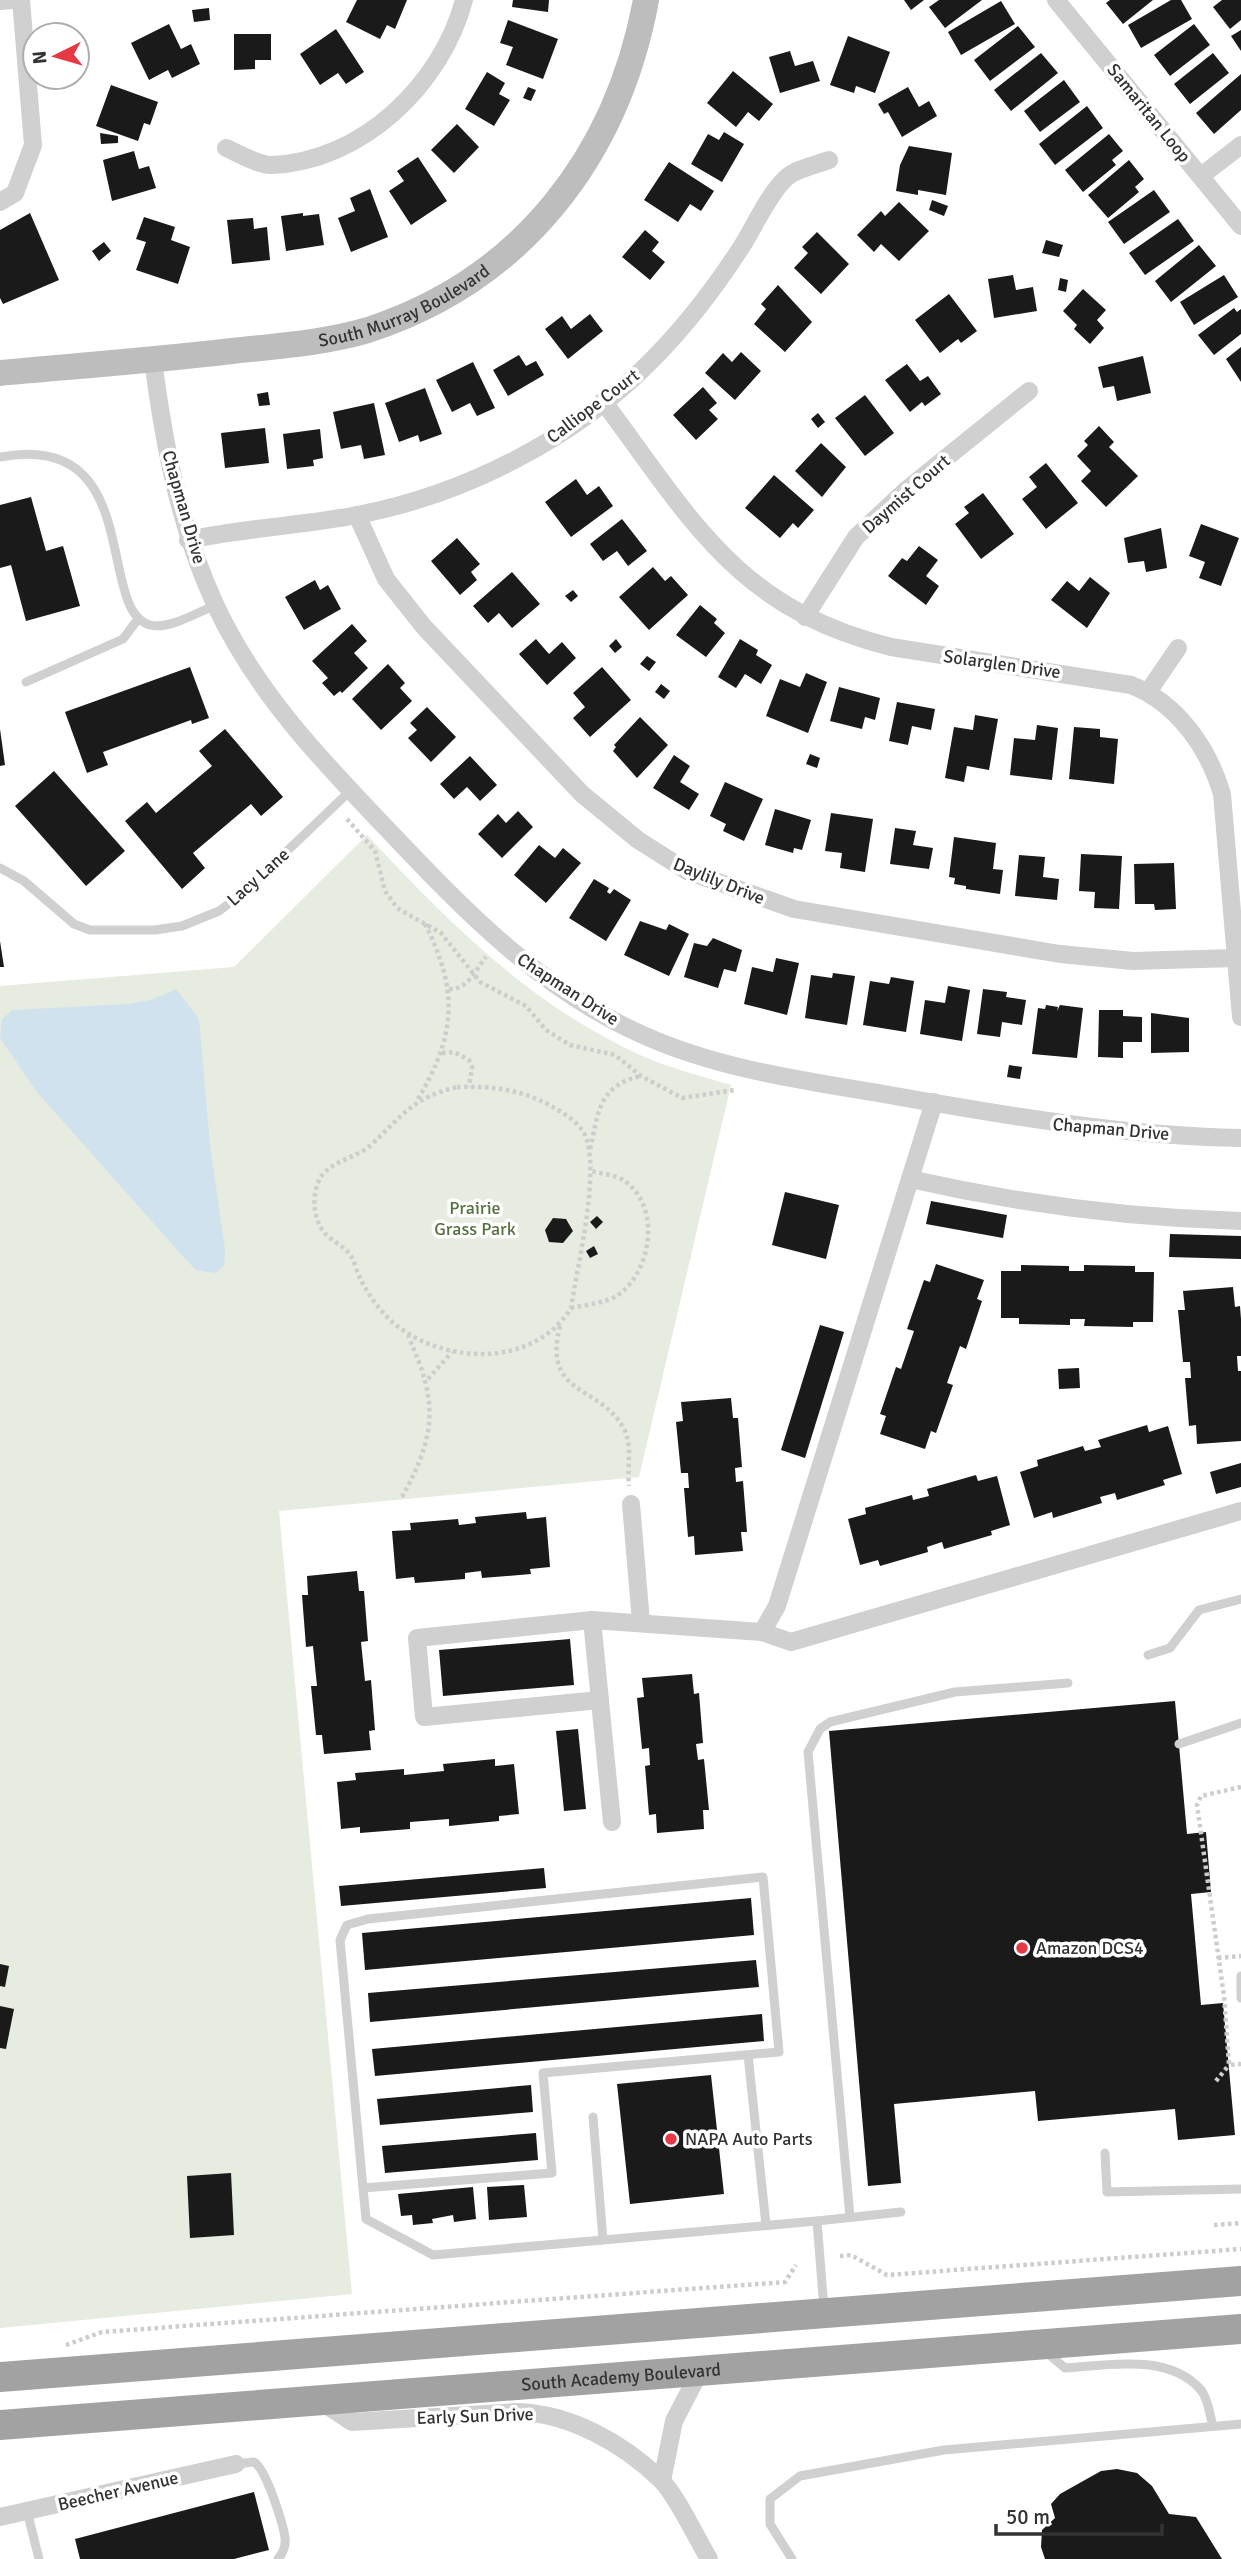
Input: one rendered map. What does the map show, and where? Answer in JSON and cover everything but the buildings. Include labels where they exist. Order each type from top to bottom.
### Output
[{"type":"highway","points":[[0,2377],[1241,2281]]},
{"type":"highway","name":"South Academy Boulevard","points":[[0,2425],[1241,2329]]},
{"type":"main road","name":"South Murray Boulevard","points":[[0,373],[278,346],[367,330],[410,314],[482,272],[548,213],[604,132],[624,89],[646,0]]},
{"type":"street","points":[[0,1],[12,0]]},
{"type":"street","points":[[0,202],[15,193],[22,181],[33,145],[21,0]]},
{"type":"street","points":[[226,148],[269,165],[341,147],[372,129],[400,107],[424,82],[444,52],[464,0]]},
{"type":"street","name":"Samaritan Loop","points":[[1056,0],[1241,226]]},
{"type":"street","points":[[1201,176],[1241,145]]},
{"type":"street","name":"Calliope Court","points":[[188,540],[238,530],[357,515],[411,501],[494,468],[565,430],[648,364],[706,299],[786,177],[829,160]]},
{"type":"street","name":"Chapman Drive","points":[[153,360],[161,422],[188,540],[216,605],[247,664],[273,701],[350,791],[499,941],[531,968],[614,1021],[662,1043],[725,1065],[1043,1122],[1241,1138]]},
{"type":"street","name":"Daymist Court","points":[[805,617],[856,537],[905,491],[1029,391]]},
{"type":"street","name":"Solarglen Drive","points":[[603,401],[701,533],[744,576],[805,617],[858,639],[891,647],[1007,667],[1110,680],[1148,692],[1182,720],[1215,771],[1225,820],[1241,1017]]},
{"type":"street","name":"Daylily Drive","points":[[357,515],[386,579],[424,626],[582,794],[628,833],[687,871],[794,908],[1046,951],[1133,961],[1235,958]]},
{"type":"street","points":[[1148,692],[1178,648]]},
{"type":"street","points":[[762,1632],[777,1606],[934,1102]]},
{"type":"street","points":[[910,1179],[979,1195],[1072,1210],[1241,1221]]},
{"type":"street","points":[[631,1504],[641,1622]]},
{"type":"street","points":[[600,1700],[424,1717],[417,1638],[592,1620],[762,1632],[791,1642],[1241,1511]]},
{"type":"street","points":[[592,1620],[612,1822]]},
{"type":"street","points":[[662,2481],[674,2421],[699,2373]]},
{"type":"street","name":"Early Sun Drive","points":[[317,2399],[352,2422],[537,2412],[582,2426],[662,2481],[709,2559]]},
{"type":"street","name":"Beecher Avenue","points":[[0,2517],[236,2464]]},
{"type":"lane","points":[[0,457],[21,453],[48,454],[73,466],[86,479],[104,512],[129,604],[138,619],[149,625],[162,626],[216,605]]},
{"type":"lane","points":[[26,682],[123,639],[138,619]]},
{"type":"lane","name":"Lacy Lane","points":[[0,868],[24,881],[74,924],[90,930],[155,930],[182,926],[219,911],[243,893],[350,791]]},
{"type":"lane","points":[[1148,1656],[1170,1648],[1199,1610],[1241,1599]]},
{"type":"lane","points":[[850,2217],[807,1752],[820,1729],[830,1722],[956,1692],[1068,1683]]},
{"type":"lane","points":[[1179,1744],[1241,1723]]},
{"type":"lane","points":[[363,2188],[552,2173],[543,2073],[779,2052],[763,1877],[368,1919],[347,1925],[340,1940],[363,2188],[366,2219],[433,2255],[901,2212]]},
{"type":"lane","points":[[1241,1976],[1241,1998]]},
{"type":"lane","points":[[748,2055],[766,2225]]},
{"type":"lane","points":[[593,2117],[603,2240]]},
{"type":"lane","points":[[1105,2153],[1107,2192],[1241,2189]]},
{"type":"lane","points":[[817,2221],[825,2314]]},
{"type":"lane","points":[[1038,2345],[1065,2368],[1147,2364],[1183,2375],[1203,2392],[1213,2426]]},
{"type":"lane","points":[[792,2559],[770,2524],[770,2499],[800,2476],[944,2450],[1241,2424]]},
{"type":"lane","points":[[236,2464],[254,2462],[263,2470],[285,2538],[284,2551],[278,2559]]},
{"type":"lane","points":[[27,2511],[39,2559]]},
{"type":"path","points":[[335,805],[375,851],[385,891],[397,908],[441,933],[480,982],[526,1006],[546,1030],[570,1045],[615,1055],[641,1076],[682,1098],[735,1090]]},
{"type":"path","points":[[418,1100],[442,1053],[449,1024],[449,989],[437,948],[425,924]]},
{"type":"path","points":[[449,989],[458,989],[486,957]]},
{"type":"path","points":[[442,1053],[454,1052],[469,1060],[472,1067],[469,1087]]},
{"type":"path","points":[[590,1152],[598,1105],[617,1086],[641,1076]]},
{"type":"path","points":[[402,1497],[424,1451],[429,1430],[427,1380],[408,1335],[372,1298],[351,1256],[323,1232],[314,1203],[320,1178],[329,1168],[358,1154],[418,1100],[440,1091],[469,1087],[500,1088],[536,1098],[578,1125],[585,1134],[592,1171],[571,1308],[560,1325],[556,1353],[561,1371],[580,1392],[608,1410],[624,1428],[628,1441],[631,1504]]},
{"type":"path","points":[[571,1308],[616,1296],[635,1276],[647,1246],[646,1218],[634,1191],[623,1179],[592,1171]]},
{"type":"path","points":[[408,1335],[452,1352],[479,1355],[526,1346],[560,1325]]},
{"type":"path","points":[[427,1380],[452,1352]]},
{"type":"path","points":[[1216,2081],[1229,2065],[1218,1958],[1197,1805],[1201,1797],[1241,1787]]},
{"type":"path","points":[[1218,1958],[1241,1956]]},
{"type":"path","points":[[1229,2065],[1241,2064]]},
{"type":"path","points":[[1214,2225],[1241,2222]]},
{"type":"path","points":[[840,2256],[851,2255],[887,2275],[1241,2249]]},
{"type":"path","points":[[54,2350],[102,2332],[785,2282],[796,2265]]},
{"type":"green space","name":"Prairie Grass Park","points":[[367,835],[460,930],[526,986],[562,1011],[600,1035],[640,1055],[731,1085],[639,1477],[279,1511],[352,2294],[0,2328],[0,986],[234,967]]},
{"type":"water","points":[[176,989],[199,1019],[210,1145],[225,1250],[224,1266],[215,1273],[196,1270],[179,1252],[37,1092],[0,1038],[2,1019],[13,1010],[128,1004],[151,1000]]},
{"type":"place","name":"Amazon DCS4","points":[[1022,1948]]},
{"type":"place","name":"NAPA Auto Parts","points":[[671,2139]]}]
